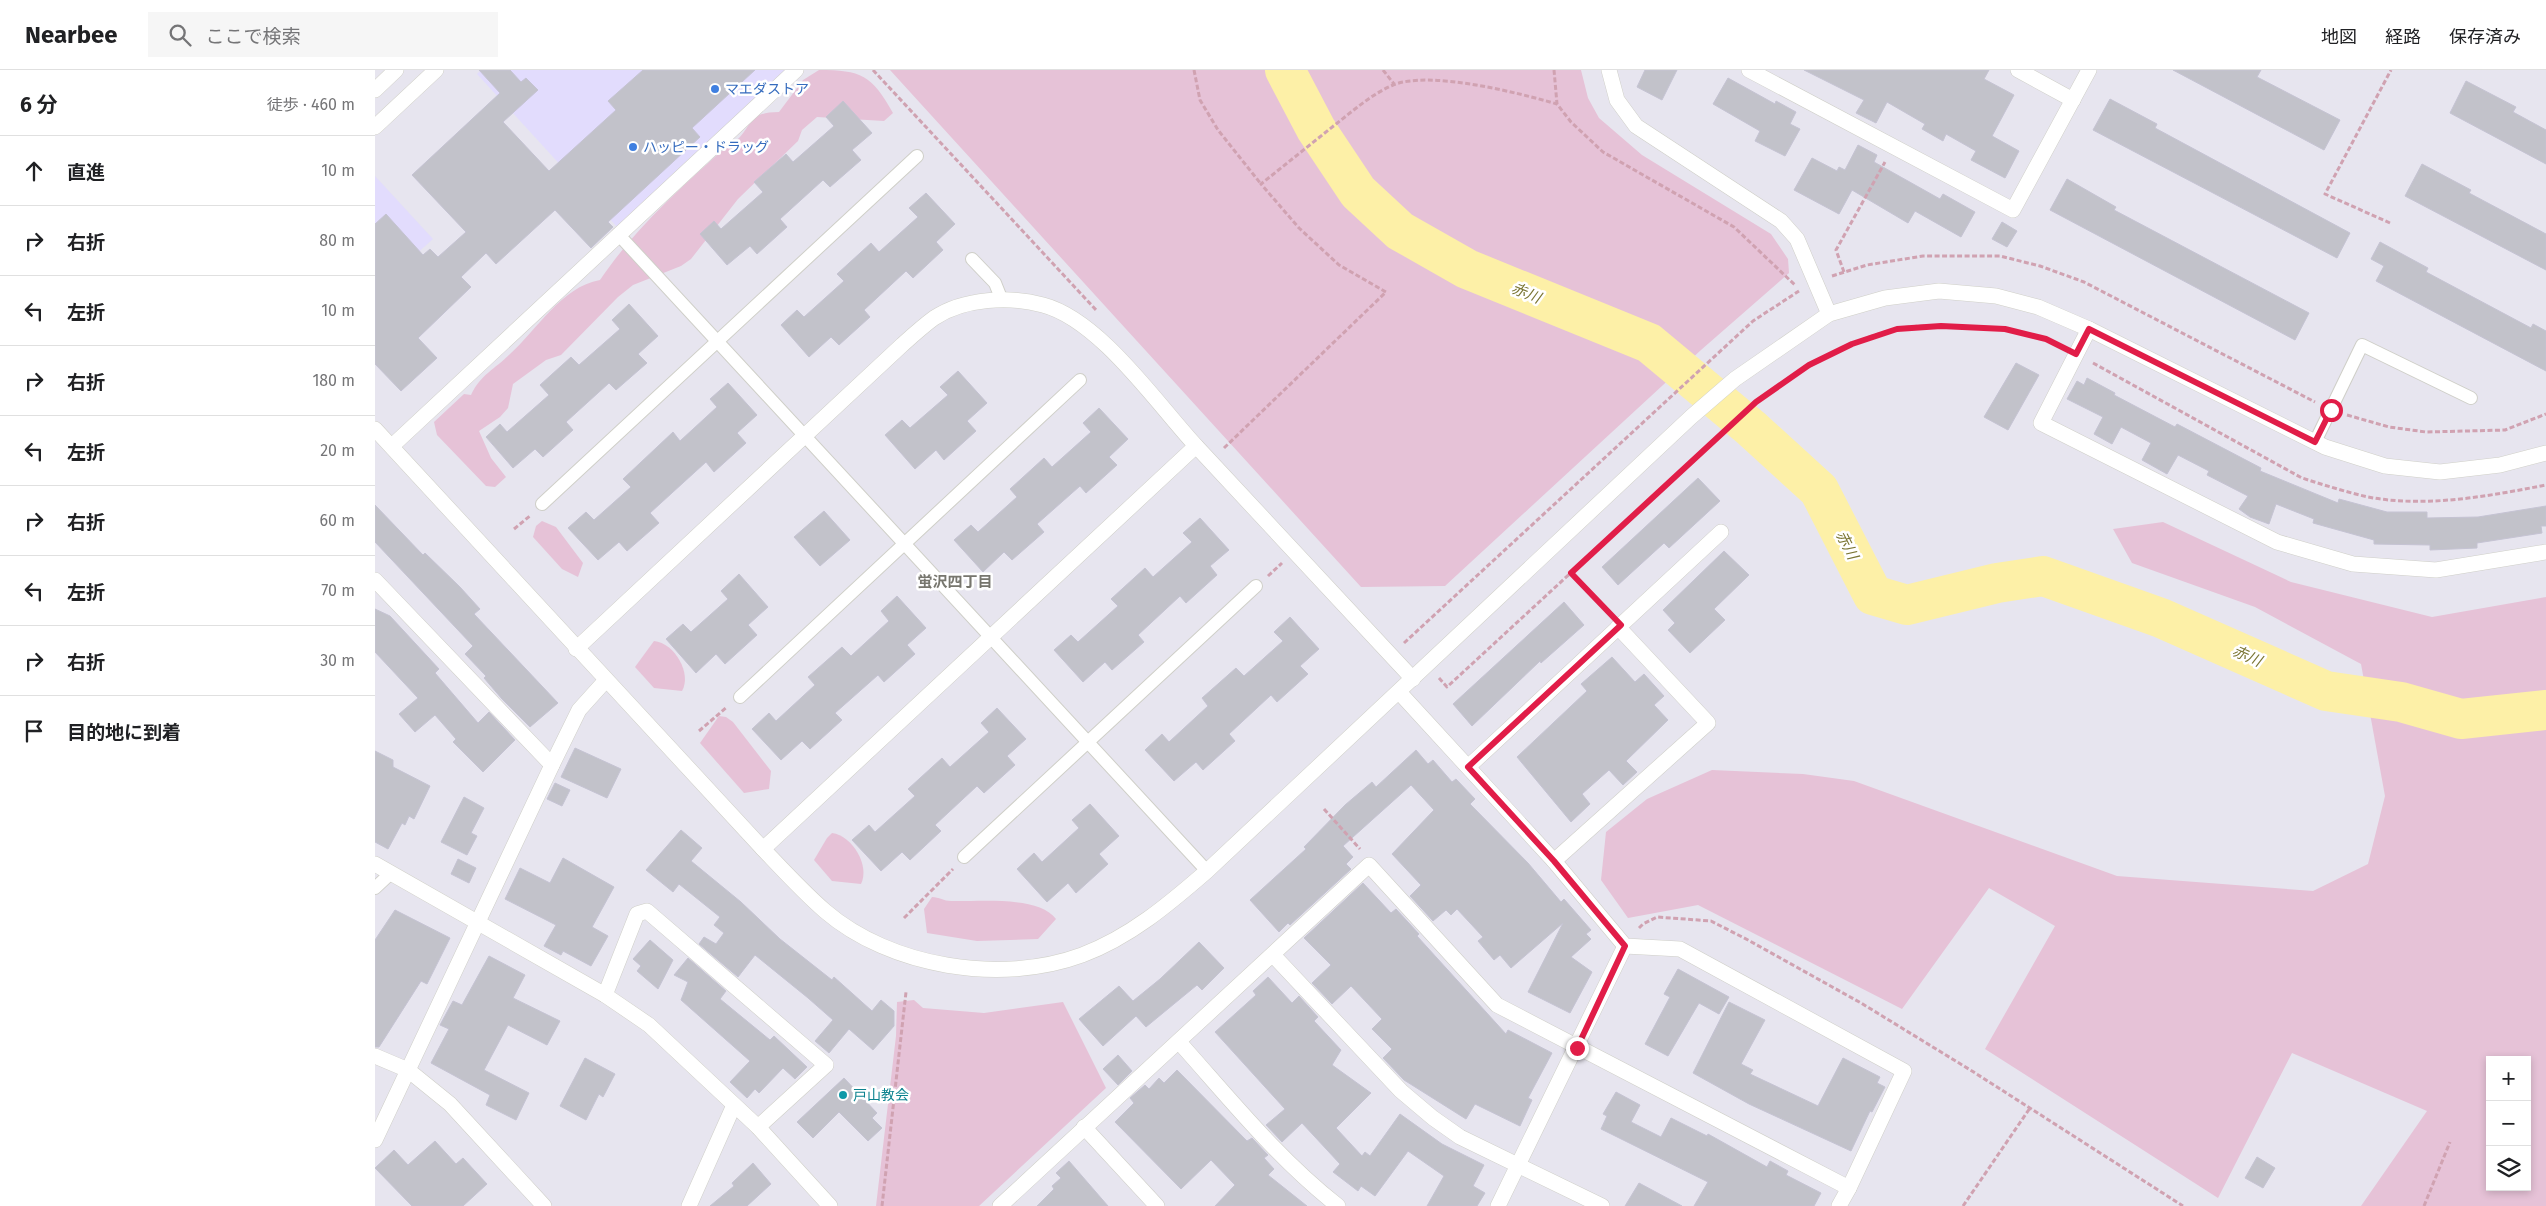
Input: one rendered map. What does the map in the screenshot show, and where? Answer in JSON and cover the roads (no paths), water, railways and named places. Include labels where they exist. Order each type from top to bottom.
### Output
[{"type":"street","points":[[375,90],[396,70]]},
{"type":"street","points":[[375,126],[436,70]]},
{"type":"street","points":[[392,446],[796,70]]},
{"type":"street","points":[[1609,70],[1617,100],[1636,126],[1781,220],[1797,239],[1829,314]]},
{"type":"street","points":[[1749,70],[2013,210],[2089,70]]},
{"type":"street","points":[[2018,70],[2073,100]]},
{"type":"street","points":[[375,429],[763,850],[825,912],[865,936],[902,954],[944,966],[989,970],[1037,966],[1082,955],[1125,934],[1166,906],[1207,871],[1691,417],[1735,379],[1829,314],[1885,298],[1939,291],[1996,296],[2038,307],[2089,329],[2315,442],[2385,466],[2440,472],[2500,465],[2546,452]]},
{"type":"street","points":[[576,649],[802,436],[935,317],[969,304],[1001,298],[1044,305],[1080,322],[1113,353],[1196,446],[1413,679]]},
{"type":"street","points":[[2089,329],[2041,423],[2277,542],[2353,564],[2436,570],[2546,552]]},
{"type":"street","points":[[763,850],[1196,446]]},
{"type":"street","points":[[1468,767],[1721,532]]},
{"type":"street","points":[[375,580],[552,765]]},
{"type":"street","points":[[1554,861],[1708,723],[1620,626]]},
{"type":"street","points":[[375,1140],[579,710],[606,680]]},
{"type":"street","points":[[1399,692],[1554,861],[1625,946],[1680,949],[1904,1071],[1839,1206]]},
{"type":"street","points":[[375,864],[605,996],[649,1025],[758,1128],[830,1206]]},
{"type":"street","points":[[1000,1206],[1369,864],[1497,1005],[1849,1188]]},
{"type":"street","points":[[605,996],[637,914],[647,911],[826,1066],[758,1128]]},
{"type":"street","points":[[1498,1206],[1520,1165],[1625,946]]},
{"type":"street","points":[[1273,955],[1401,1091],[1433,1118],[1460,1137],[1602,1206]]},
{"type":"street","points":[[1179,1042],[1281,1156],[1338,1206]]},
{"type":"street","points":[[375,1056],[408,1070],[450,1104],[544,1206]]},
{"type":"street","points":[[689,1206],[734,1105]]},
{"type":"street","points":[[1084,1127],[1157,1206]]},
{"type":"lane","points":[[542,504],[917,156]]},
{"type":"lane","points":[[618,234],[716,343],[1207,871]]},
{"type":"lane","points":[[972,259],[995,283],[1001,298]]},
{"type":"lane","points":[[2315,442],[2362,345],[2471,398]]},
{"type":"lane","points":[[740,696],[905,545],[1080,380]]},
{"type":"lane","points":[[964,857],[1256,586]]},
{"type":"lane","points":[[375,888],[391,873]]},
{"type":"waterway","name":"赤川","points":[[1285,70],[1316,129],[1358,192],[1400,231],[1467,269],[1649,343],[1751,428],[1819,490],[1873,595],[1907,605],[1997,583],[2043,576],[2161,618],[2326,691],[2401,702],[2461,719],[2546,710]]},
{"type":"place","name":"マエダストア","points":[[715,89]]},
{"type":"place","name":"ハッピー・ドラッグ","points":[[633,147]]},
{"type":"place","name":"戸山教会","points":[[843,1095]]},
{"type":"district","name":"蛍沢四丁目","points":[[955,582]]}]
